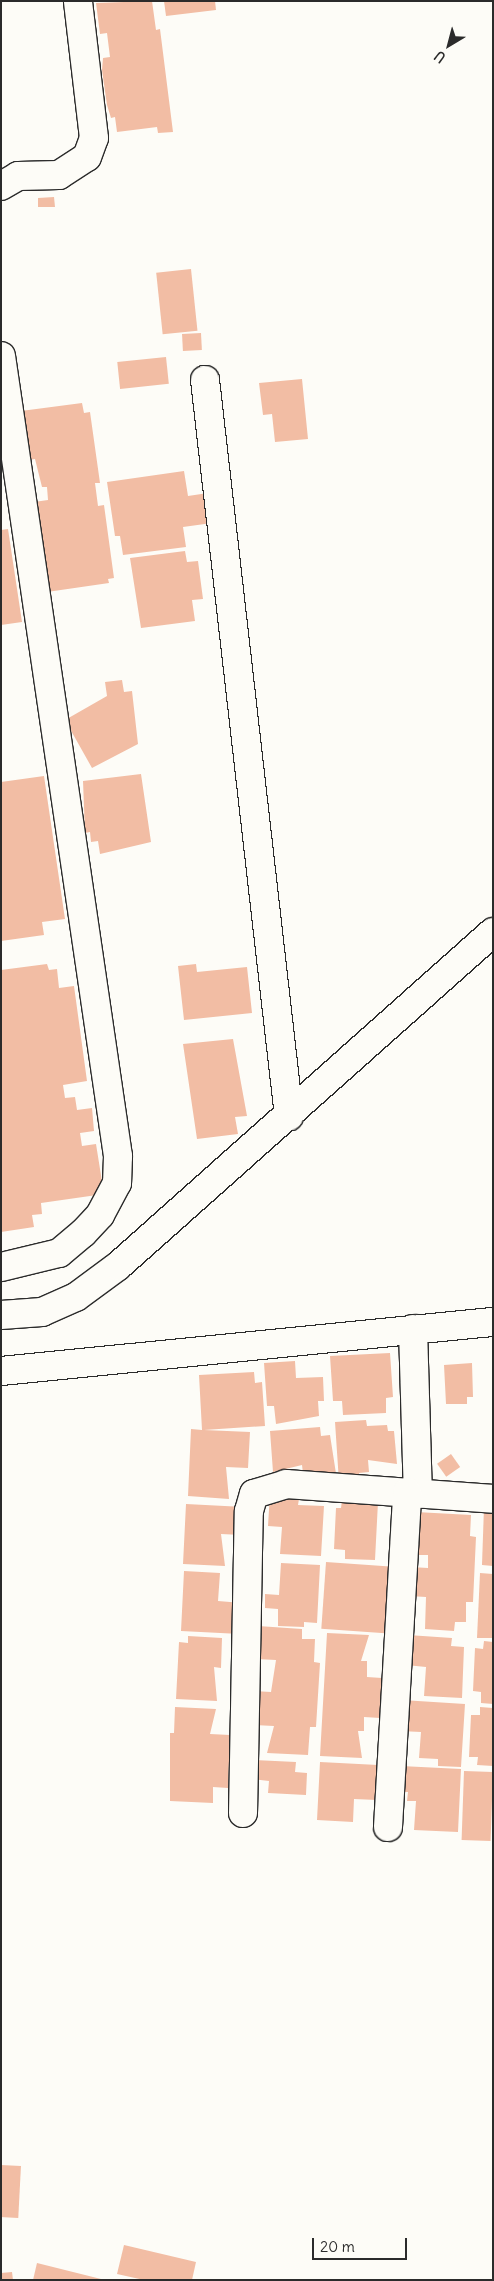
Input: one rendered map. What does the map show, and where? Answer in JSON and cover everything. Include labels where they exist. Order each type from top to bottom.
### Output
[{"type":"street","points":[[1,186],[18,176],[59,175],[87,157],[94,138],[78,1]]},
{"type":"street","points":[[1,356],[118,1156],[117,1183],[100,1215],[83,1234],[59,1252],[1,1267]]},
{"type":"street","points":[[205,380],[289,1116]]},
{"type":"street","points":[[1,1315],[42,1312],[76,1297],[289,1116],[493,932]]},
{"type":"street","points":[[1,1371],[493,1322]]},
{"type":"street","points":[[388,1826],[413,1494],[413,1329]]},
{"type":"street","points":[[243,1813],[249,1511],[254,1494],[286,1484],[493,1499]]},
{"type":"building","points":[[152,1],[156,30],[160,29],[173,132],[158,133],[157,127],[117,132],[115,117],[111,118],[107,105],[102,70],[103,58],[110,57],[107,33],[100,34],[96,3]]},
{"type":"building","points":[[164,1],[215,1],[216,10],[166,16]]},
{"type":"building","points":[[54,197],[55,207],[38,207],[38,198]]},
{"type":"building","points":[[191,269],[197,331],[163,334],[156,273]]},
{"type":"building","points":[[201,333],[202,350],[183,351],[182,334]]},
{"type":"building","points":[[166,357],[169,384],[120,389],[117,362]]},
{"type":"building","points":[[302,379],[308,439],[275,442],[272,414],[263,415],[259,383]]},
{"type":"building","points":[[82,403],[84,413],[90,412],[100,483],[95,483],[98,506],[104,505],[114,578],[108,579],[109,583],[47,592],[34,502],[48,500],[47,487],[42,487],[35,459],[28,460],[21,411]]},
{"type":"building","points":[[184,471],[188,496],[208,493],[212,523],[183,527],[186,547],[123,555],[120,536],[115,536],[107,482]]},
{"type":"building","points":[[8,529],[22,622],[1,625],[1,530]]},
{"type":"building","points":[[185,551],[187,562],[198,561],[203,599],[192,600],[195,621],[141,628],[130,558]]},
{"type":"building","points":[[122,680],[124,692],[132,691],[138,744],[92,768],[65,720],[107,696],[105,682]]},
{"type":"building","points":[[141,774],[151,842],[100,854],[98,841],[91,842],[90,832],[85,833],[83,781]]},
{"type":"building","points":[[44,776],[65,919],[42,922],[44,935],[1,941],[1,782]]},
{"type":"building","points":[[47,964],[49,970],[57,969],[59,988],[74,986],[87,1081],[63,1085],[65,1098],[75,1097],[77,1110],[92,1108],[94,1131],[80,1133],[82,1146],[96,1144],[104,1194],[41,1203],[42,1214],[32,1215],[34,1227],[1,1232],[1,970]]},
{"type":"building","points":[[196,964],[197,972],[247,967],[252,1013],[184,1020],[178,966]]},
{"type":"building","points":[[233,1039],[247,1116],[235,1117],[238,1134],[197,1139],[183,1044]]},
{"type":"building","points":[[390,1353],[393,1397],[386,1398],[386,1413],[343,1415],[342,1401],[333,1401],[330,1356]]},
{"type":"building","points":[[295,1361],[296,1378],[323,1377],[324,1401],[318,1401],[319,1416],[276,1424],[274,1406],[267,1406],[264,1363]]},
{"type":"building","points":[[472,1363],[473,1397],[467,1397],[467,1404],[446,1404],[444,1365]]},
{"type":"building","points":[[254,1372],[255,1383],[262,1382],[265,1426],[204,1430],[250,1432],[248,1468],[226,1467],[229,1499],[188,1496],[191,1429],[202,1430],[199,1375]]},
{"type":"building","points":[[366,1420],[367,1426],[387,1425],[388,1431],[394,1431],[397,1464],[368,1460],[369,1472],[359,1473],[359,1481],[339,1482],[335,1422]]},
{"type":"building","points":[[320,1427],[321,1436],[330,1435],[337,1480],[304,1482],[302,1465],[273,1472],[270,1431]]},
{"type":"building","points":[[451,1454],[460,1467],[446,1477],[437,1464]]},
{"type":"building","points":[[270,1493],[299,1499],[298,1505],[324,1506],[321,1556],[280,1554],[282,1527],[268,1526]]},
{"type":"building","points":[[342,1500],[378,1502],[375,1560],[345,1559],[345,1550],[334,1549],[336,1508],[341,1508]]},
{"type":"building","points":[[186,1504],[244,1507],[242,1535],[221,1534],[225,1566],[183,1564]]},
{"type":"building","points":[[484,1507],[493,1507],[493,1566],[482,1565]]},
{"type":"building","points":[[416,1512],[471,1515],[470,1536],[476,1537],[473,1602],[466,1602],[466,1622],[455,1622],[454,1631],[425,1629],[426,1597],[409,1596],[411,1567],[428,1568],[428,1555],[414,1555]]},
{"type":"building","points":[[326,1562],[390,1566],[385,1633],[321,1629]]},
{"type":"building","points":[[281,1563],[320,1565],[317,1623],[304,1622],[304,1627],[278,1626],[278,1609],[265,1608],[265,1594],[279,1595]]},
{"type":"building","points":[[184,1571],[220,1573],[218,1601],[242,1603],[240,1634],[181,1631]]},
{"type":"building","points":[[480,1573],[493,1574],[493,1638],[477,1638]]},
{"type":"building","points":[[258,1626],[302,1629],[302,1639],[315,1639],[314,1662],[320,1663],[316,1727],[310,1727],[308,1755],[267,1753],[274,1726],[252,1725],[254,1691],[271,1692],[276,1660],[256,1659]]},
{"type":"building","points":[[327,1633],[369,1635],[361,1661],[367,1661],[367,1677],[382,1678],[380,1718],[364,1717],[364,1731],[358,1731],[362,1758],[320,1756]]},
{"type":"building","points":[[408,1635],[452,1638],[451,1646],[464,1647],[462,1698],[424,1696],[426,1667],[406,1665]]},
{"type":"building","points":[[188,1636],[222,1638],[221,1668],[214,1667],[217,1701],[176,1699],[179,1642],[188,1643]]},
{"type":"building","points":[[484,1641],[493,1642],[493,1704],[481,1703],[481,1692],[473,1691],[475,1648],[483,1649]]},
{"type":"building","points":[[402,1700],[465,1704],[461,1767],[438,1766],[438,1759],[419,1758],[421,1732],[400,1731]]},
{"type":"building","points":[[175,1707],[216,1709],[210,1734],[230,1735],[228,1788],[213,1787],[213,1803],[170,1801],[170,1733],[174,1733]]},
{"type":"building","points":[[480,1707],[493,1708],[493,1766],[477,1765],[478,1757],[469,1757],[471,1715],[480,1715]]},
{"type":"building","points":[[252,1760],[296,1762],[295,1772],[307,1773],[306,1795],[268,1793],[269,1781],[251,1779]]},
{"type":"building","points":[[320,1762],[378,1765],[377,1800],[354,1799],[353,1822],[317,1820]]},
{"type":"building","points":[[401,1766],[461,1769],[458,1832],[414,1830],[416,1801],[407,1801],[408,1792],[399,1792]]},
{"type":"building","points":[[464,1771],[493,1772],[491,1841],[462,1840]]},
{"type":"building","points":[[1,2165],[21,2166],[18,2218],[1,2217]]},
{"type":"building","points":[[124,2245],[196,2262],[192,2280],[144,2280],[117,2274]]},
{"type":"building","points":[[37,2263],[101,2279],[101,2280],[33,2280]]},
{"type":"building","points":[[12,2272],[13,2280],[1,2280],[1,2273]]}]
